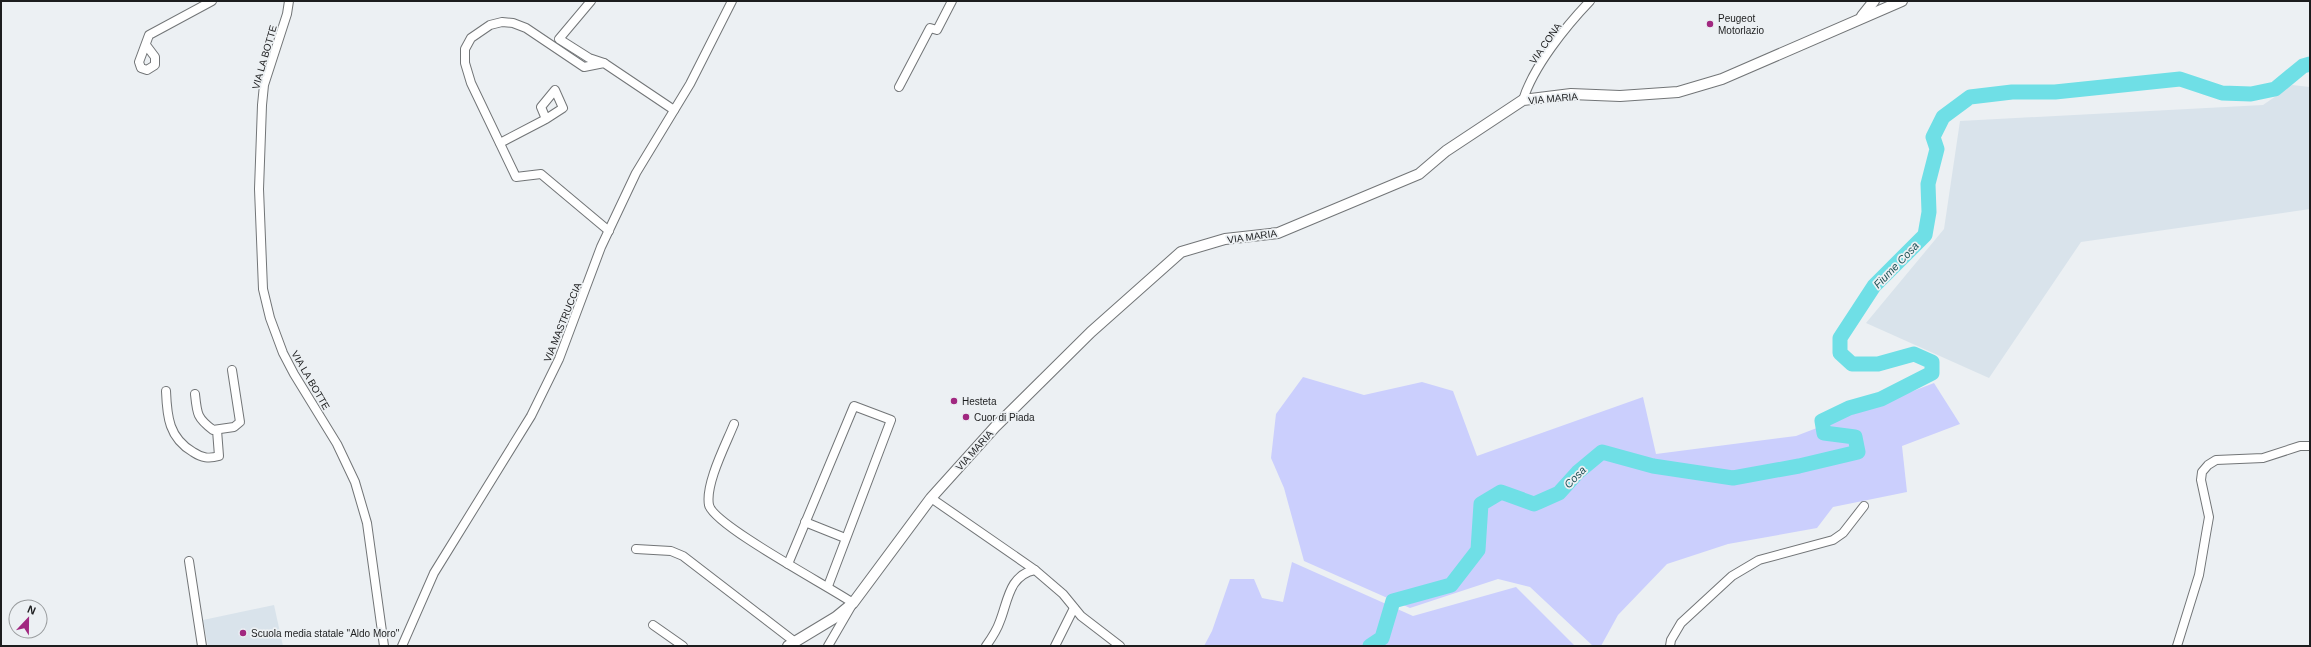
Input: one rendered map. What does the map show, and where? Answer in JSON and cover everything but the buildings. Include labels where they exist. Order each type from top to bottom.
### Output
[{"type":"street","points":[[146,45],[149,36],[212,1]]},
{"type":"street","name":"VIA LA BOTTE","points":[[288,1],[287,14],[264,85],[262,105],[259,189],[263,289],[270,318],[283,353],[294,374],[337,444],[355,482],[367,523],[384,646]]},
{"type":"street","points":[[591,1],[558,39],[589,58],[604,63],[674,110]]},
{"type":"street","name":"VIA MASTRUCCIA","points":[[402,646],[434,573],[531,416],[552,374],[609,231],[636,173],[690,84],[732,1]]},
{"type":"street","points":[[899,87],[930,28],[937,30],[952,1]]},
{"type":"street","name":"VIA CONA","points":[[1523,100],[1527,88],[1545,59],[1590,1]]},
{"type":"street","points":[[1859,20],[1874,1]]},
{"type":"street","points":[[1884,5],[1895,1]]},
{"type":"street","points":[[1884,5],[1902,1]]},
{"type":"street","name":"VIA MARIA","points":[[792,644],[853,603],[931,498],[1023,398],[1091,332],[1181,252],[1225,240],[1278,233],[1419,174],[1446,151],[1523,100],[1571,94],[1620,96],[1678,92],[1722,79],[1823,37],[1859,20],[1884,5]]},
{"type":"street","points":[[604,63],[584,67],[526,28],[513,23],[502,22],[490,25],[471,38],[466,49],[465,63],[471,83],[516,177],[541,174],[609,231]]},
{"type":"street","points":[[500,143],[546,119]]},
{"type":"street","points":[[195,394],[197,415],[201,422],[213,430],[234,427],[240,422],[232,370]]},
{"type":"street","points":[[166,391],[169,423],[174,436],[183,446],[199,456],[211,459],[219,456],[217,430]]},
{"type":"street","points":[[788,564],[854,406],[891,420],[828,586]]},
{"type":"street","points":[[734,424],[710,486],[709,506],[721,520],[788,564],[828,586],[853,603],[828,646]]},
{"type":"street","points":[[2177,646],[2199,575],[2209,517],[2201,480],[2202,472],[2208,464],[2216,460],[2263,458],[2300,446],[2310,446]]},
{"type":"street","points":[[931,498],[1035,570],[1063,594],[1074,608],[1120,646]]},
{"type":"street","points":[[1670,646],[1671,640],[1681,623],[1732,576],[1759,560],[1833,540],[1842,533],[1864,506]]},
{"type":"street","points":[[805,522],[845,538]]},
{"type":"street","points":[[636,549],[671,550],[683,556],[792,644]]},
{"type":"street","points":[[189,561],[202,646]]},
{"type":"street","points":[[986,646],[999,624],[1009,591],[1025,572],[1035,570]]},
{"type":"street","points":[[1055,646],[1074,608]]},
{"type":"street","points":[[653,625],[681,646]]},
{"type":"shaded area","points":[[2292,85],[2310,87],[2310,209],[2081,242],[1989,378],[1866,323],[1944,229],[1960,121],[2263,105]]},
{"type":"shaded area","points":[[1303,377],[1364,395],[1422,382],[1453,391],[1477,456],[1643,397],[1656,454],[1796,436],[1934,383],[1960,424],[1902,446],[1907,492],[1833,507],[1817,528],[1728,544],[1667,564],[1618,615],[1601,646],[1593,646],[1530,587],[1498,579],[1410,608],[1304,561],[1284,488],[1271,458],[1276,414]]},
{"type":"shaded area","points":[[1292,562],[1413,616],[1516,587],[1575,646],[1204,646],[1212,631],[1230,579],[1254,579],[1262,598],[1283,602]]},
{"type":"shaded area","name":"Scuola media statale \"Aldo Moro\"","points":[[274,605],[283,646],[208,646],[203,620]]},
{"type":"waterway","name":"Fiume Cosa","points":[[1370,646],[1382,638],[1393,601],[1451,585],[1478,550],[1481,504],[1501,492],[1534,504],[1559,493],[1578,472],[1602,452],[1653,466],[1733,478],[1799,466],[1858,452],[1855,437],[1824,433],[1822,421],[1849,408],[1881,399],[1932,373],[1932,362],[1914,354],[1878,364],[1852,364],[1840,353],[1840,338],[1874,286],[1925,235],[1929,212],[1928,184],[1937,149],[1933,137],[1943,117],[1970,97],[2012,92],[2055,92],[2180,79],[2222,93],[2251,94],[2275,89],[2303,66],[2310,64]]},
{"type":"place","name":"Peugeot Motorlazio","points":[[1710,24]]},
{"type":"place","name":"Hesteta","points":[[954,401]]},
{"type":"place","name":"Cuor di Piada","points":[[966,417]]},
{"type":"place","name":"Scuola media statale \"Aldo Moro\"","points":[[243,633]]},
{"type":"water label","name":"Cosa","points":[[1575,477]]}]
